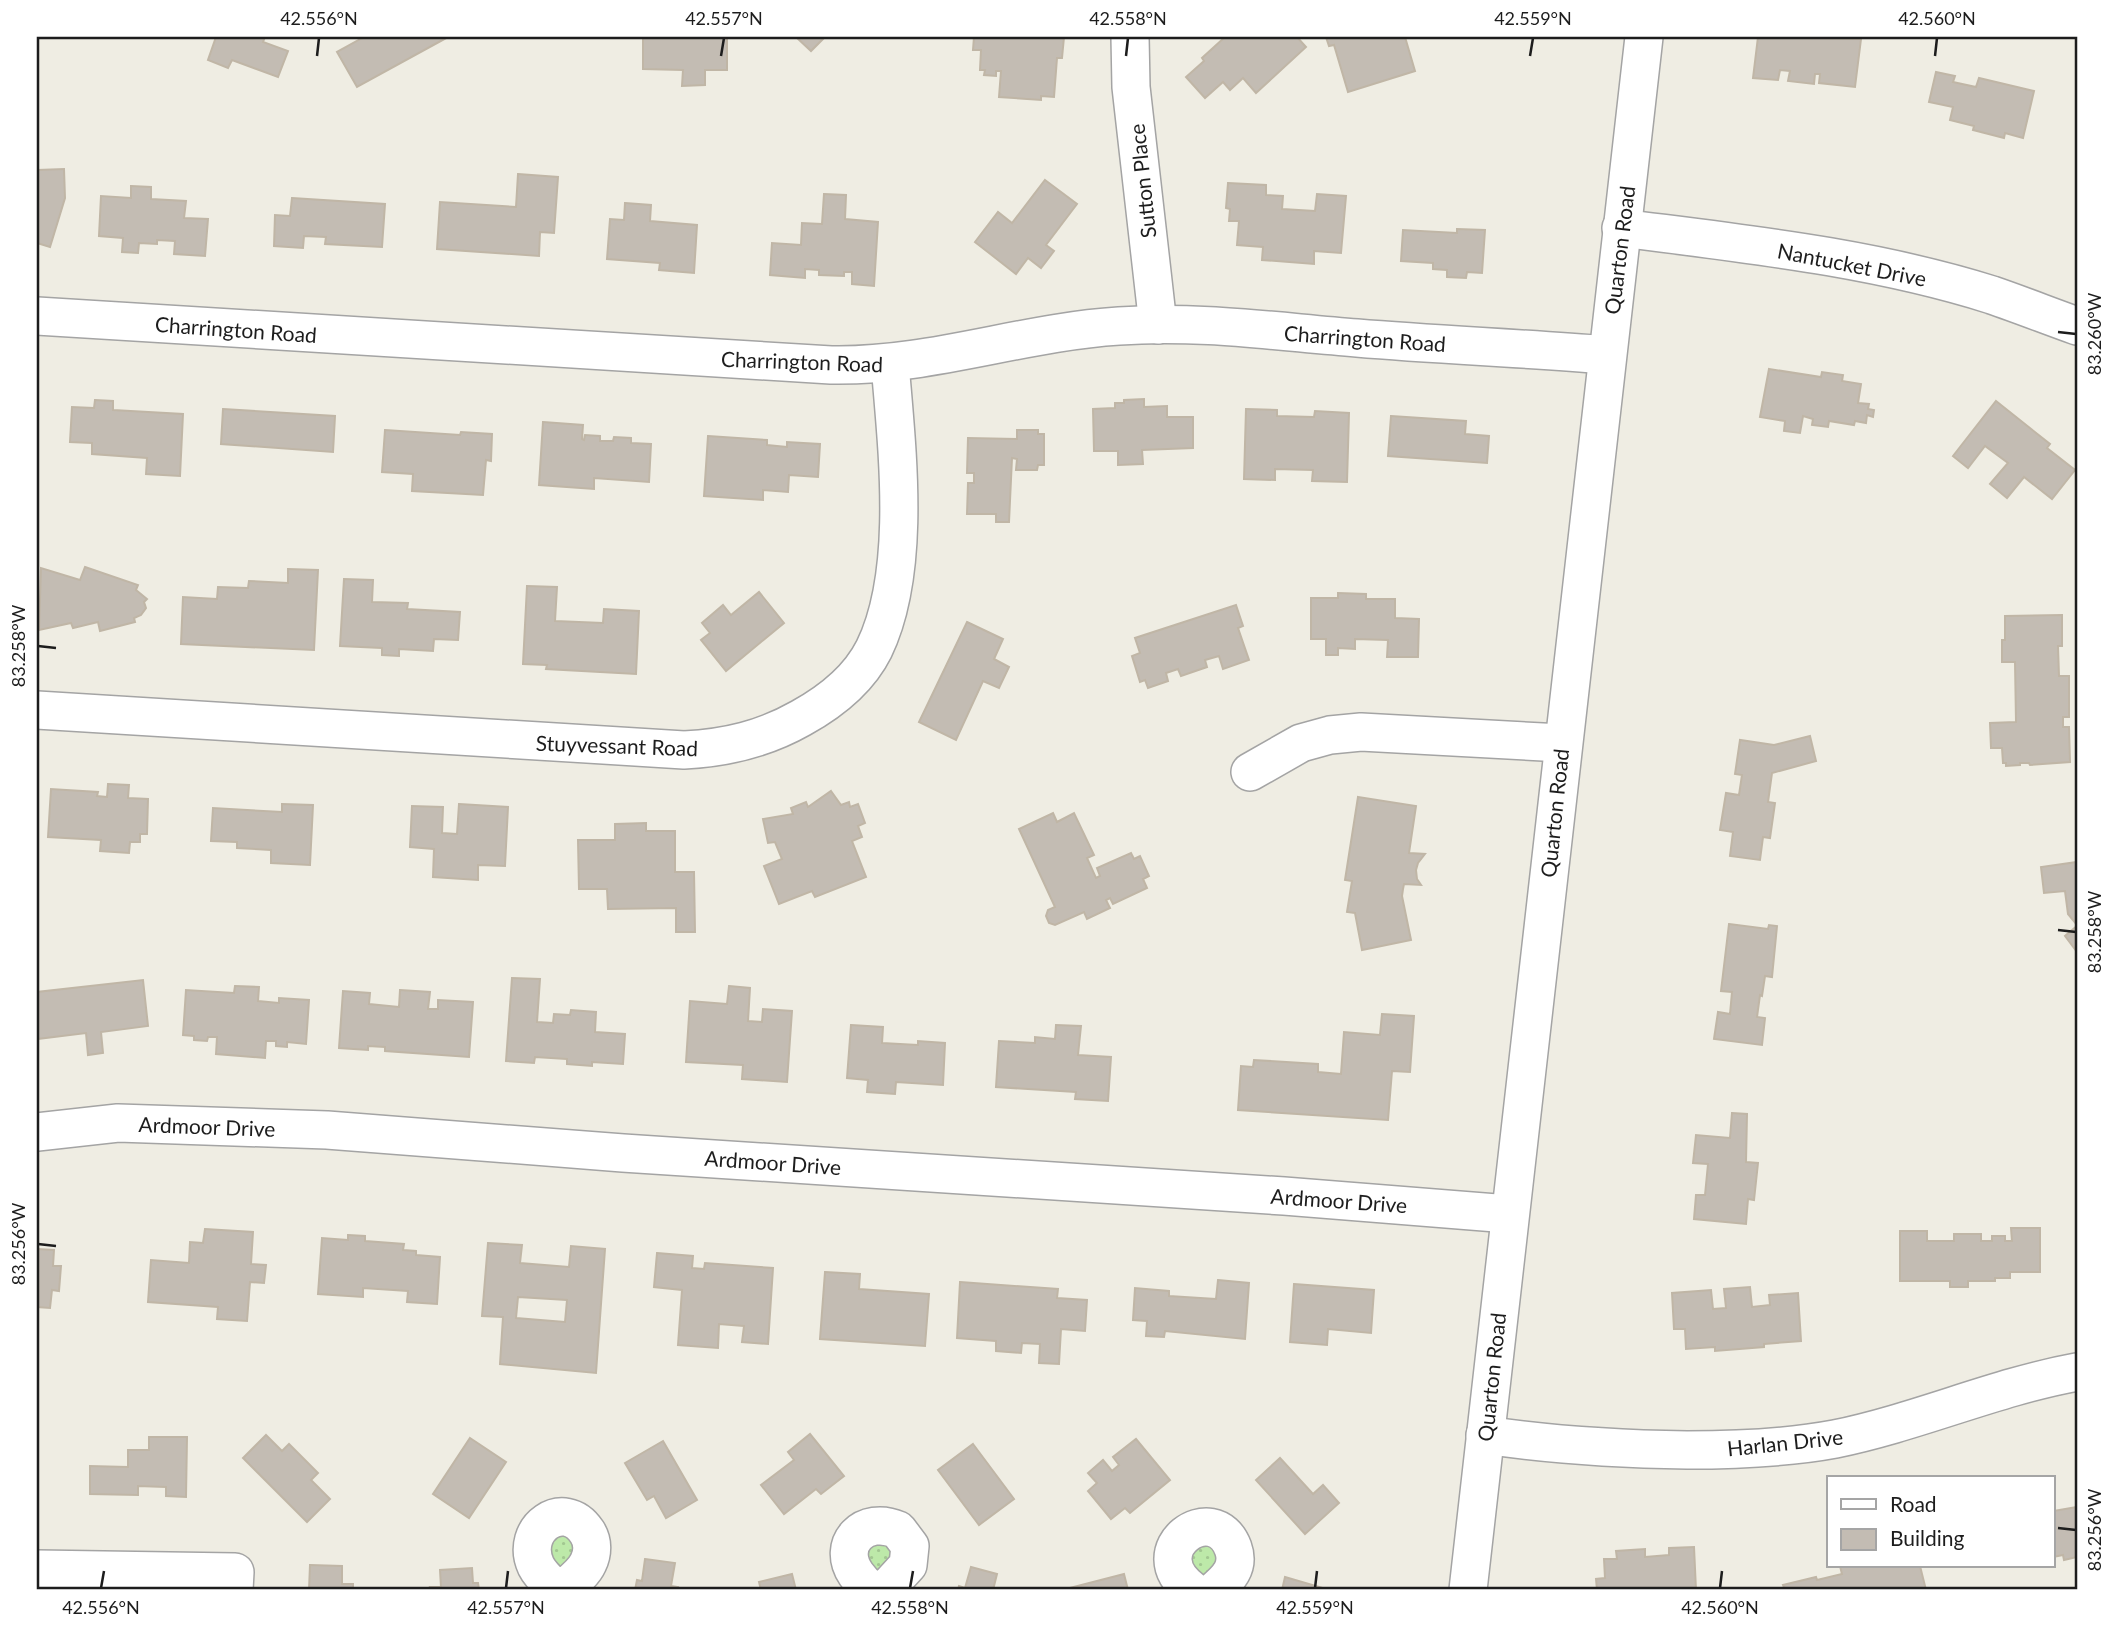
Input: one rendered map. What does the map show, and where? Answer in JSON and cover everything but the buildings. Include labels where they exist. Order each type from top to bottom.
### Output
[{"type":"street","name":"Sutton Place","points":[[1130,37],[1131,87],[1158,325]]},
{"type":"street","name":"Quarton Road","points":[[1468,1590],[1644,37]]},
{"type":"street","name":"Nantucket Drive","points":[[1621,228],[1777,248],[1871,265],[1992,295],[2077,326]]},
{"type":"street","name":"Charrington Road","points":[[37,316],[831,365],[890,363],[961,353],[1062,333],[1119,326],[1158,325],[1224,327],[1606,355]]},
{"type":"street","name":"Stuyvessant Road","points":[[37,710],[684,750],[734,746],[784,728],[817,709],[858,673],[873,651],[883,628],[893,585],[897,536],[890,363]]},
{"type":"street","points":[[1250,772],[1301,743],[1330,735],[1361,732],[1562,743]]},
{"type":"street","name":"Ardmoor Drive","points":[[37,1132],[118,1123],[327,1130],[1509,1214]]},
{"type":"street","name":"Harlan Drive","points":[[1485,1435],[1544,1444],[1606,1449],[1706,1450],[1797,1444],[1884,1427],[2003,1390],[2077,1373]]},
{"type":"street","points":[[872,1590],[856,1574],[850,1555],[852,1543],[858,1533],[866,1526],[878,1525],[898,1530],[909,1546],[908,1565],[885,1590]]},
{"type":"street","points":[[1192,1590],[1177,1574],[1172,1563],[1173,1551],[1178,1540],[1188,1531],[1201,1527],[1222,1532],[1231,1541],[1236,1554],[1235,1569],[1215,1590]]},
{"type":"street","points":[[37,1569],[235,1572],[234,1590]]},
{"type":"green space","points":[[555,1530],[581,1544],[561,1575],[543,1540]]},
{"type":"green space","points":[[1205,1538],[1224,1558],[1200,1582],[1186,1548]]},
{"type":"green space","points":[[865,1539],[899,1547],[878,1579],[862,1544]]}]
